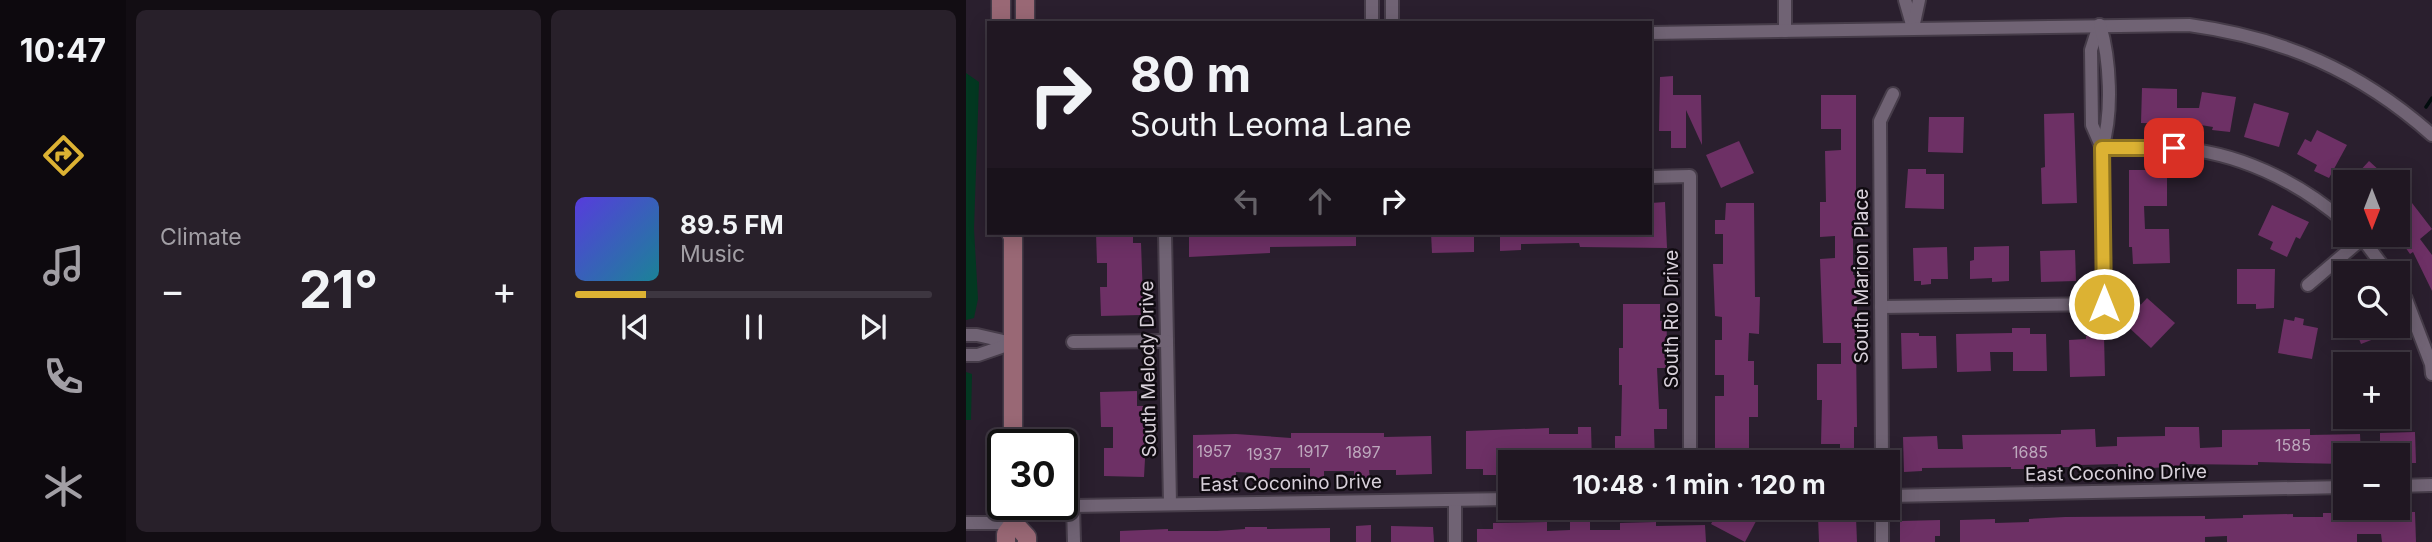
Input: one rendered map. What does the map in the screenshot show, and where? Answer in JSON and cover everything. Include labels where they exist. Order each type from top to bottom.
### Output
[{"type":"main road","points":[[1001,0],[1001,21]]},
{"type":"main road","points":[[1025,0],[1025,21]]},
{"type":"main road","points":[[1013,235],[1013,429]]},
{"type":"main road","points":[[1006,542],[1006,534],[1014,520]]},
{"type":"main road","points":[[1014,523],[1027,537],[1027,542]]},
{"type":"street","points":[[1372,0],[1372,21]]},
{"type":"street","points":[[1392,0],[1392,21]]},
{"type":"street","points":[[1785,0],[1785,31]]},
{"type":"street","points":[[1905,0],[1913,29]]},
{"type":"street","points":[[1913,29],[1919,0]]},
{"type":"street","points":[[1881,307],[2104,304],[2102,148],[2107,132],[2107,49],[2100,25]]},
{"type":"street","points":[[2100,25],[2091,50],[2092,125],[2102,148]]},
{"type":"street","points":[[1652,33],[2189,25],[2223,30],[2298,51],[2327,63],[2381,94],[2432,135]]},
{"type":"street","points":[[2092,84],[2107,83]]},
{"type":"street","name":"South Marion Place","points":[[1882,450],[1880,121],[1893,94]]},
{"type":"street","points":[[2102,148],[2174,148],[2212,153],[2265,169],[2333,212]]},
{"type":"street","name":"South Rio Drive","points":[[1652,177],[1690,176],[1690,450]]},
{"type":"street","name":"South Melody Drive","points":[[1165,235],[1170,504]]},
{"type":"street","points":[[2308,285],[2349,247]]},
{"type":"street","points":[[2410,309],[2431,363],[2432,374]]},
{"type":"street","points":[[966,335],[1013,343]]},
{"type":"street","points":[[1073,342],[1167,341]]},
{"type":"street","points":[[966,355],[978,355],[1013,343]]},
{"type":"street","points":[[2410,486],[2432,485]]},
{"type":"street","name":"East Coconino Drive","points":[[1900,496],[2333,487]]},
{"type":"street","name":"East Coconino Drive","points":[[1074,542],[1073,506],[1498,499]]},
{"type":"street","points":[[1455,500],[1455,542]]},
{"type":"street","points":[[1882,520],[1882,542]]},
{"type":"street","points":[[966,523],[1014,523]]},
{"type":"green space","points":[[966,73],[979,82],[974,229],[978,299],[974,318],[966,320]]},
{"type":"green space","points":[[966,372],[972,374],[971,420],[966,420]]},
{"type":"building","points":[[1673,76],[1673,95],[1701,95],[1702,145],[1686,110],[1686,148],[1671,148],[1671,131],[1659,131],[1660,77]]},
{"type":"building","points":[[2142,88],[2177,89],[2177,108],[2199,108],[2202,92],[2236,97],[2230,132],[2182,122],[2141,123]]},
{"type":"building","points":[[1821,95],[1856,95],[1853,275],[1856,275],[1858,343],[1857,427],[1854,427],[1854,449],[1840,449],[1840,444],[1821,444],[1822,400],[1817,400],[1817,364],[1841,364],[1841,343],[1823,343],[1820,259],[1835,258],[1835,236],[1820,237],[1820,202],[1826,202],[1825,151],[1841,150],[1841,129],[1821,129]]},
{"type":"building","points":[[2254,103],[2289,113],[2279,147],[2244,137]]},
{"type":"building","points":[[2074,113],[2077,203],[2042,204],[2041,168],[2045,167],[2044,114]]},
{"type":"building","points":[[1929,117],[1964,117],[1963,153],[1928,152]]},
{"type":"building","points":[[2317,130],[2347,145],[2329,178],[2314,171],[2317,165],[2297,154],[2305,139],[2311,142]]},
{"type":"building","points":[[1739,141],[1754,173],[1721,188],[1706,155]]},
{"type":"building","points":[[2369,161],[2379,170],[2361,170]]},
{"type":"building","points":[[1908,169],[1926,169],[1926,174],[1944,174],[1944,209],[1905,208]]},
{"type":"building","points":[[2129,170],[2167,170],[2167,206],[2144,206],[2145,229],[2169,229],[2170,263],[2133,264],[2132,247],[2129,247]]},
{"type":"building","points":[[1665,202],[1667,248],[1580,247],[1579,243],[1521,244],[1521,250],[1500,251],[1500,235],[1652,235],[1652,203]]},
{"type":"building","points":[[1726,203],[1754,203],[1755,297],[1760,297],[1759,334],[1749,333],[1748,361],[1754,361],[1754,385],[1758,385],[1758,417],[1749,417],[1749,450],[1715,450],[1715,396],[1724,396],[1724,375],[1715,375],[1715,340],[1722,340],[1722,317],[1715,316],[1713,264],[1723,264],[1723,234],[1715,234],[1715,220],[1725,220]]},
{"type":"building","points":[[2412,203],[2432,229],[2420,239],[2432,255],[2432,291],[2413,252],[2410,254],[2405,247],[2410,247]]},
{"type":"building","points":[[2272,205],[2309,222],[2300,239],[2296,237],[2287,257],[2270,249],[2273,242],[2258,235]]},
{"type":"building","points":[[1096,235],[1133,235],[1133,243],[1141,243],[1141,315],[1101,316],[1100,287],[1107,287],[1107,263],[1097,263]]},
{"type":"building","points":[[1189,235],[1356,235],[1356,246],[1270,247],[1270,253],[1189,257]]},
{"type":"building","points":[[1431,235],[1474,235],[1474,252],[1432,253]]},
{"type":"building","points":[[2009,246],[2009,281],[1992,282],[1992,278],[1970,279],[1970,261],[1974,260],[1974,247]]},
{"type":"building","points":[[1947,247],[1948,279],[1931,279],[1931,284],[1921,285],[1921,281],[1914,281],[1913,248]]},
{"type":"building","points":[[2075,250],[2076,281],[2041,282],[2040,251]]},
{"type":"building","points":[[2237,269],[2275,269],[2274,308],[2256,309],[2256,304],[2237,304]]},
{"type":"building","points":[[2147,298],[2175,323],[2151,348],[2124,323]]},
{"type":"building","points":[[1623,304],[1660,304],[1660,321],[1667,321],[1666,368],[1657,368],[1659,409],[1667,409],[1667,429],[1654,429],[1655,450],[1615,450],[1615,436],[1621,436],[1622,385],[1619,385],[1619,348],[1623,348]]},
{"type":"building","points":[[2295,317],[2304,319],[2303,325],[2318,328],[2312,359],[2278,353],[2284,319],[2294,321]]},
{"type":"building","points":[[2012,328],[2030,328],[2030,334],[2046,334],[2047,371],[2013,371],[2013,352],[1990,352],[1991,371],[1957,372],[1956,334],[2012,333]]},
{"type":"building","points":[[1901,333],[1936,336],[1937,368],[1902,369]]},
{"type":"building","points":[[2086,336],[2104,336],[2105,376],[2070,377],[2069,340],[2086,339]]},
{"type":"building","points":[[2359,338],[2376,338],[2361,344]]},
{"type":"building","points":[[1137,391],[1137,406],[1144,406],[1144,477],[1104,476],[1104,448],[1113,448],[1113,427],[1101,427],[1100,392]]},
{"type":"building","points":[[1578,427],[1591,427],[1592,450],[1498,450],[1498,475],[1483,475],[1483,469],[1466,469],[1466,431],[1549,428],[1549,434],[1578,434]]},
{"type":"building","points":[[2165,427],[2199,427],[2200,448],[2222,447],[2222,430],[2310,429],[2310,435],[2360,434],[2360,443],[2333,443],[2333,464],[2258,462],[2258,465],[2183,464],[2118,469],[2118,464],[2080,465],[2080,470],[2070,471],[2070,467],[2011,467],[1922,468],[1922,471],[1904,472],[1903,437],[1937,436],[1938,449],[1963,449],[1962,435],[2061,434],[2061,430],[2095,429],[2096,447],[2117,446],[2117,437],[2165,436]]},
{"type":"building","points":[[2415,432],[2416,463],[2410,463],[2410,443],[2380,443],[2380,433]]},
{"type":"building","points":[[1291,433],[1431,436],[1432,474],[1396,475],[1396,470],[1369,470],[1370,478],[1354,478],[1354,471],[1324,471],[1324,478],[1310,478],[1310,468],[1270,468],[1269,480],[1255,480],[1255,473],[1236,472],[1236,480],[1193,478],[1193,435],[1236,434],[1291,438]]},
{"type":"building","points":[[2410,512],[2415,512],[2416,542],[2382,542],[2381,534],[2357,534],[2357,542],[2227,542],[2227,536],[2205,537],[2205,542],[1960,542],[1960,520],[1995,519],[1995,523],[2065,517],[2205,516],[2205,519],[2293,514],[2293,517],[2323,517],[2323,513],[2333,513],[2333,520],[2410,520]]},
{"type":"building","points":[[1713,520],[1757,520],[1745,542],[1711,524]]},
{"type":"building","points":[[1818,520],[1856,520],[1857,542],[1819,542]]},
{"type":"building","points":[[1940,520],[1940,536],[1935,536],[1935,542],[1900,542],[1900,521]]},
{"type":"building","points":[[1570,521],[1590,521],[1590,530],[1620,530],[1620,523],[1656,522],[1656,526],[1705,525],[1706,542],[1477,542],[1477,529],[1493,529],[1493,523],[1547,522],[1547,531],[1570,530]]},
{"type":"building","points":[[1371,525],[1371,542],[1356,542],[1356,526]]},
{"type":"building","points":[[1391,526],[1433,527],[1434,542],[1391,542]]},
{"type":"building","points":[[1245,527],[1330,528],[1330,542],[1120,542],[1120,531],[1217,531]]},
{"type":"waterway","points":[[2426,107],[2432,98]]},
{"type":"route","points":[[2104,304],[2102,148],[2174,148]]}]
